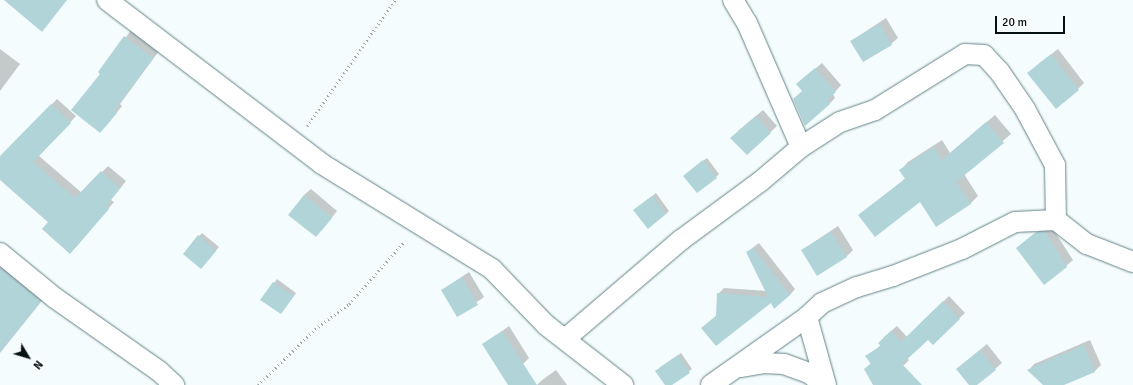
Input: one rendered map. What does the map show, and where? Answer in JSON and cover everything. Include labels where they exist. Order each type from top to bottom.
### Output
[{"type":"street","points":[[107,0],[322,164],[492,269],[546,325],[623,385]]},
{"type":"street","points":[[733,0],[747,23],[801,147]]},
{"type":"street","points":[[565,339],[681,240],[761,181],[801,147],[840,122],[875,110],[965,54],[984,55],[999,71],[1025,109],[1056,165],[1056,220]]},
{"type":"street","points":[[711,385],[807,317],[822,303],[857,286],[893,276],[962,248],[1015,222],[1056,220],[1087,244],[1133,262]]},
{"type":"street","points":[[0,253],[55,298],[160,371],[174,385]]},
{"type":"street","points":[[807,317],[825,385]]},
{"type":"street","points":[[735,368],[764,363],[784,364],[809,373],[825,385]]},
{"type":"path","points":[[295,143],[395,0]]},
{"type":"path","points":[[258,385],[315,330],[349,304],[420,224]]},
{"type":"building","points":[[4,0],[67,0],[42,32]]},
{"type":"building","points":[[880,24],[892,45],[863,62],[850,41]]},
{"type":"building","points":[[124,36],[153,58],[114,111],[117,113],[100,133],[71,110],[100,74],[98,72]]},
{"type":"building","points":[[1051,54],[1079,90],[1056,109],[1027,73]]},
{"type":"building","points":[[815,68],[836,92],[827,100],[830,104],[805,126],[793,99],[802,91],[796,84]]},
{"type":"building","points":[[51,104],[71,123],[33,162],[75,198],[101,171],[120,188],[106,206],[109,209],[70,254],[42,229],[48,222],[0,180],[0,156]]},
{"type":"building","points":[[756,116],[771,133],[747,155],[730,138]]},
{"type":"building","points":[[986,122],[1004,143],[956,182],[971,204],[936,227],[920,202],[875,237],[858,215],[905,179],[899,170],[934,147],[942,160]]},
{"type":"building","points":[[703,160],[717,178],[697,193],[683,176]]},
{"type":"building","points":[[304,195],[332,218],[316,237],[288,215]]},
{"type":"building","points":[[652,196],[666,214],[648,229],[633,210]]},
{"type":"building","points":[[831,232],[847,257],[817,276],[801,250]]},
{"type":"building","points":[[1036,232],[1045,232],[1067,267],[1044,285],[1016,248]]},
{"type":"building","points":[[198,235],[216,251],[201,269],[183,254]]},
{"type":"building","points":[[753,248],[790,295],[774,309],[771,303],[716,346],[701,328],[716,316],[717,293],[768,297],[746,252]]},
{"type":"building","points":[[0,268],[41,301],[0,352]]},
{"type":"building","points":[[462,277],[478,305],[457,317],[441,290]]},
{"type":"building","points":[[273,282],[294,296],[281,314],[260,300]]},
{"type":"building","points":[[943,301],[960,319],[933,345],[928,340],[902,364],[922,385],[873,385],[864,369],[871,364],[865,356],[881,346],[878,343],[891,331],[901,342]]},
{"type":"building","points":[[502,331],[537,385],[508,385],[482,344]]},
{"type":"building","points":[[1084,345],[1095,372],[1064,385],[1043,385],[1027,370]]},
{"type":"building","points":[[980,350],[996,370],[977,385],[969,385],[956,369]]},
{"type":"building","points":[[678,355],[690,373],[672,385],[665,385],[655,371]]}]
